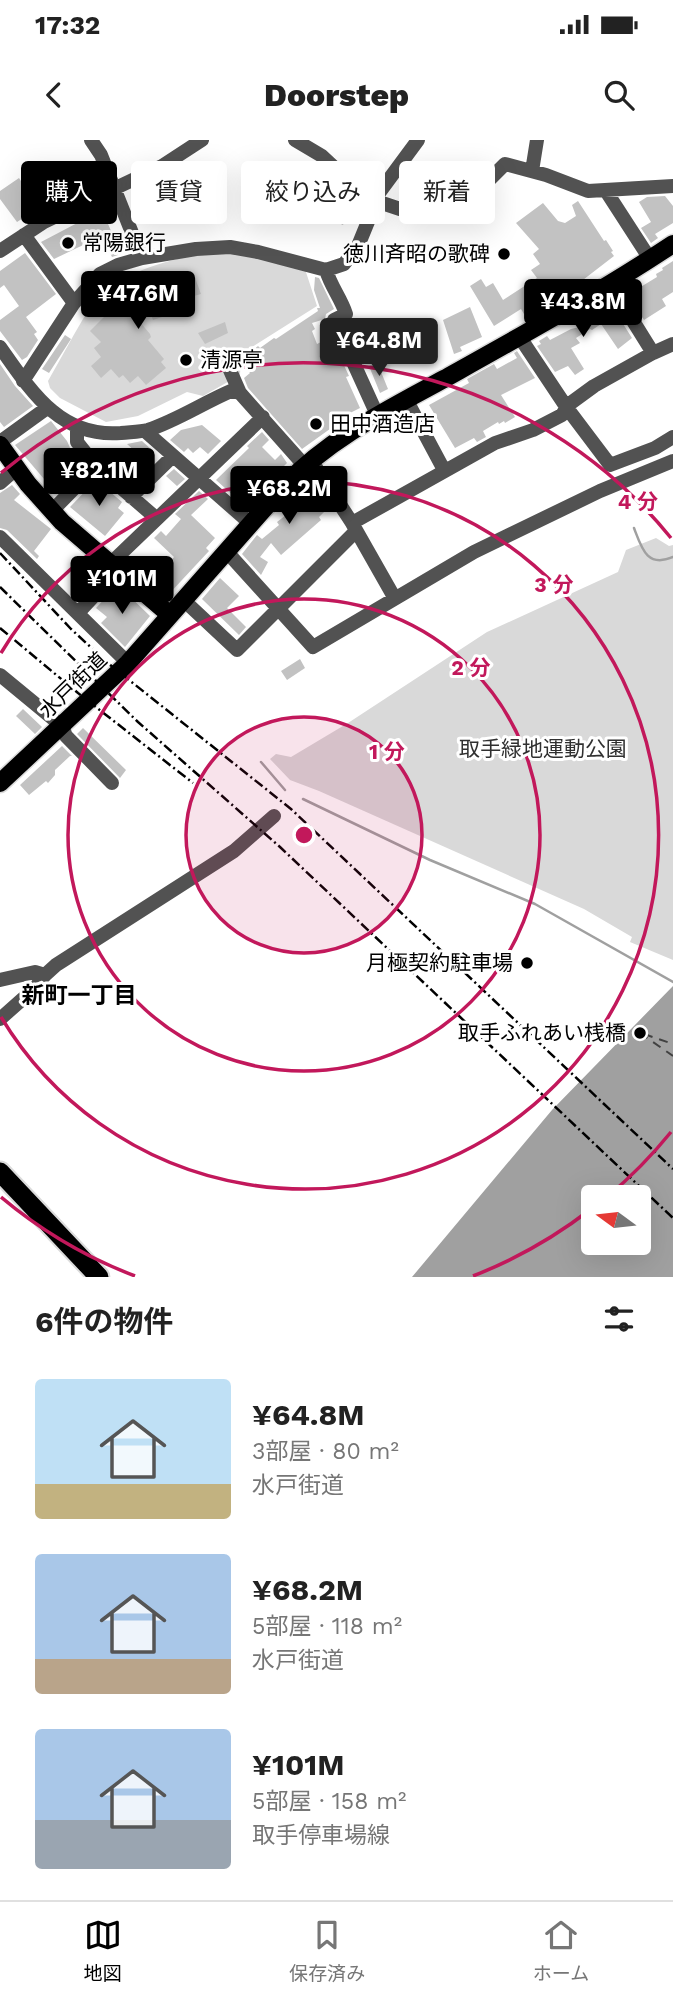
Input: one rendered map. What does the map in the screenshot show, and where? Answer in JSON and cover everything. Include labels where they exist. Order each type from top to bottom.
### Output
[{"type":"highway","points":[[0,1172],[99,1277]]},
{"type":"highway","points":[[0,1190],[82,1277]]},
{"type":"main road","name":"水戸街道","points":[[0,783],[128,663],[308,462],[352,430],[610,284],[673,244]]},
{"type":"main road","points":[[0,444],[52,511],[170,615]]},
{"type":"street","points":[[91,140],[103,161]]},
{"type":"street","points":[[117,187],[162,166],[202,140]]},
{"type":"street","points":[[295,140],[328,161]]},
{"type":"street","points":[[385,188],[418,140]]},
{"type":"street","points":[[532,171],[537,140]]},
{"type":"street","points":[[385,204],[421,213],[439,210],[481,188],[505,164],[588,191],[673,186]]},
{"type":"street","points":[[606,191],[650,259]]},
{"type":"street","points":[[117,199],[142,258]]},
{"type":"street","points":[[0,251],[43,224]]},
{"type":"street","points":[[23,381],[74,303],[100,274],[142,258],[196,249],[230,247],[326,270],[344,264],[358,246],[366,224]]},
{"type":"street","points":[[24,235],[74,303]]},
{"type":"street","points":[[326,270],[330,285],[342,302],[346,314],[334,320],[374,408]]},
{"type":"street","points":[[610,284],[653,353]]},
{"type":"street","points":[[519,336],[567,408],[610,465],[655,448],[673,437]]},
{"type":"street","points":[[191,607],[237,650],[354,527],[443,470],[495,443],[533,430],[562,415],[594,386],[673,344]]},
{"type":"street","points":[[0,348],[23,381],[47,408],[77,427],[92,432],[108,434],[145,431],[189,413],[231,391],[240,393]]},
{"type":"street","points":[[229,368],[240,393],[308,462],[354,527],[394,597]]},
{"type":"street","points":[[406,399],[443,470]]},
{"type":"street","points":[[0,444],[47,408]]},
{"type":"street","points":[[78,614],[114,566],[156,518],[263,417]]},
{"type":"street","points":[[77,427],[77,442],[96,466],[156,518]]},
{"type":"street","points":[[145,431],[251,524]]},
{"type":"street","points":[[652,468],[655,448]]},
{"type":"street","points":[[131,497],[173,456]]},
{"type":"street","points":[[227,552],[313,647],[474,552],[600,491],[673,461]]},
{"type":"street","points":[[52,511],[96,466]]},
{"type":"street","points":[[0,483],[17,468]]},
{"type":"street","points":[[0,537],[128,663]]},
{"type":"street","points":[[2,681],[62,726],[66,736],[112,783]]},
{"type":"street","points":[[0,1018],[35,988],[45,975],[234,851],[274,816]]},
{"type":"street","points":[[0,980],[35,972],[45,975]]},
{"type":"green space","points":[[210,252],[249,255],[305,269],[317,306],[241,354],[240,375],[203,396],[187,392],[138,416],[106,422],[60,398],[50,388],[48,381],[83,319],[107,290],[156,265]]},
{"type":"green space","name":"取手緑地運動公園","points":[[656,538],[669,546],[673,545],[673,960],[630,942],[632,937],[584,909],[290,780],[270,759],[276,754],[291,757],[487,632],[618,572],[626,550]]},
{"type":"shaded area","points":[[673,986],[673,1277],[412,1277],[552,1110]]},
{"type":"building","points":[[19,178],[21,219],[17,222],[0,199],[0,191]]},
{"type":"building","points":[[665,196],[673,206],[673,223],[655,234],[658,238],[651,243],[641,228],[651,222],[639,202],[647,197]]},
{"type":"building","points":[[578,201],[614,256],[579,283],[577,280],[524,314],[521,309],[494,326],[470,286],[481,279],[486,287],[493,283],[503,300],[537,278],[531,270],[540,264],[533,254],[539,249],[516,223],[543,203],[558,221],[565,223],[576,216],[572,205]]},
{"type":"building","points":[[75,224],[108,224],[121,254],[112,257],[102,236],[54,259],[41,242]]},
{"type":"building","points":[[25,253],[56,294],[26,317],[37,332],[34,334],[38,340],[22,360],[0,331],[0,320],[19,306],[4,285],[0,288],[0,271]]},
{"type":"building","points":[[673,261],[673,292],[662,299],[666,306],[644,320],[625,290],[629,287],[634,291],[657,277],[656,274],[663,270],[662,268]]},
{"type":"building","points":[[194,275],[201,294],[170,308],[171,314],[153,320],[147,304],[130,310],[150,334],[148,340],[164,359],[161,362],[166,368],[146,385],[138,376],[130,383],[123,375],[119,378],[111,369],[101,378],[91,366],[101,357],[94,348],[101,342],[90,331],[128,293]]},
{"type":"building","points":[[315,277],[319,278],[334,309],[326,314],[325,319],[312,323],[315,329],[312,331],[317,344],[331,337],[360,408],[340,418],[341,421],[302,449],[248,388],[244,378],[250,373],[242,362],[250,357],[248,354],[258,346],[260,348],[276,339],[318,311],[317,308],[320,308],[314,290]]},
{"type":"building","points":[[608,300],[632,338],[618,349],[601,324],[576,338],[580,343],[571,348],[584,369],[575,375],[568,366],[555,372],[537,346],[541,344],[539,341],[547,336],[550,340],[571,329],[588,325],[582,316],[589,312],[591,315],[609,303]]},
{"type":"building","points":[[470,307],[482,337],[460,347],[462,351],[454,354],[443,320]]},
{"type":"building","points":[[225,322],[228,333],[205,344],[198,333]]},
{"type":"building","points":[[65,335],[71,339],[49,373],[42,369]]},
{"type":"building","points":[[517,351],[535,378],[501,395],[515,417],[505,423],[498,422],[483,431],[486,437],[477,442],[474,438],[455,448],[429,405],[469,383],[467,379],[494,364],[497,369],[517,358],[514,353]]},
{"type":"building","points":[[377,362],[388,389],[380,393],[369,366]]},
{"type":"building","points":[[0,364],[33,406],[4,427],[0,422]]},
{"type":"building","points":[[51,421],[71,450],[58,460],[71,478],[56,493],[15,445]]},
{"type":"building","points":[[202,425],[221,441],[208,454],[200,447],[193,453],[188,448],[184,452],[170,440],[181,430]]},
{"type":"building","points":[[262,432],[269,440],[262,447],[275,460],[281,454],[287,463],[269,481],[263,476],[248,492],[243,487],[235,497],[216,480]]},
{"type":"building","points":[[142,441],[154,452],[151,455],[154,458],[149,464],[127,444]]},
{"type":"building","points":[[174,469],[185,479],[177,486],[166,476]]},
{"type":"building","points":[[96,480],[122,502],[118,508],[124,513],[105,536],[70,507]]},
{"type":"building","points":[[309,482],[321,493],[328,508],[319,517],[321,520],[281,555],[271,543],[260,557],[268,562],[261,575],[242,554],[257,535],[262,539],[279,525],[277,522],[286,515],[283,511],[294,501],[290,497]]},
{"type":"building","points":[[12,485],[20,494],[14,500],[51,529],[34,551],[39,556],[37,559],[7,530],[0,528],[0,493]]},
{"type":"building","points":[[199,491],[208,499],[191,515],[215,538],[206,548],[209,551],[168,595],[152,580],[174,557],[154,538],[161,531],[166,536],[181,519],[175,514]]},
{"type":"building","points":[[220,578],[239,596],[227,608],[246,627],[239,635],[202,599]]},
{"type":"building","points":[[120,587],[150,616],[125,647],[101,623],[107,617],[96,608]]},
{"type":"building","points":[[300,659],[305,668],[287,680],[281,671]]},
{"type":"building","points":[[23,709],[42,727],[35,734],[16,716]]},
{"type":"building","points":[[83,728],[126,770],[120,778],[77,734]]},
{"type":"building","points":[[62,746],[72,756],[55,770],[55,775],[48,783],[46,781],[29,795],[20,785]]},
{"type":"waterway","points":[[634,528],[643,549],[651,558],[664,560],[673,557]]},
{"type":"waterway","points":[[261,762],[285,790]]},
{"type":"waterway","points":[[303,799],[430,860],[535,904],[673,982]]},
{"type":"ferry route","points":[[640,1033],[673,1056]]},
{"type":"ferry route","points":[[644,1034],[673,1044]]},
{"type":"railway","points":[[0,553],[71,629],[109,664],[291,809],[673,1169]]},
{"type":"railway","points":[[0,587],[138,722],[280,847],[673,1218]]},
{"type":"railway","points":[[0,628],[193,783]]},
{"type":"place","name":"常陽銀行","points":[[68,243]]},
{"type":"place","name":"徳川斉昭の歌碑","points":[[504,254]]},
{"type":"place","name":"清源亭","points":[[186,360]]},
{"type":"place","name":"田中酒造店","points":[[316,424]]},
{"type":"place","name":"月極契約駐車場","points":[[527,963]]},
{"type":"place","name":"取手ふれあい桟橋","points":[[640,1033]]},
{"type":"district","name":"新町一丁目","points":[[79,995]]}]
